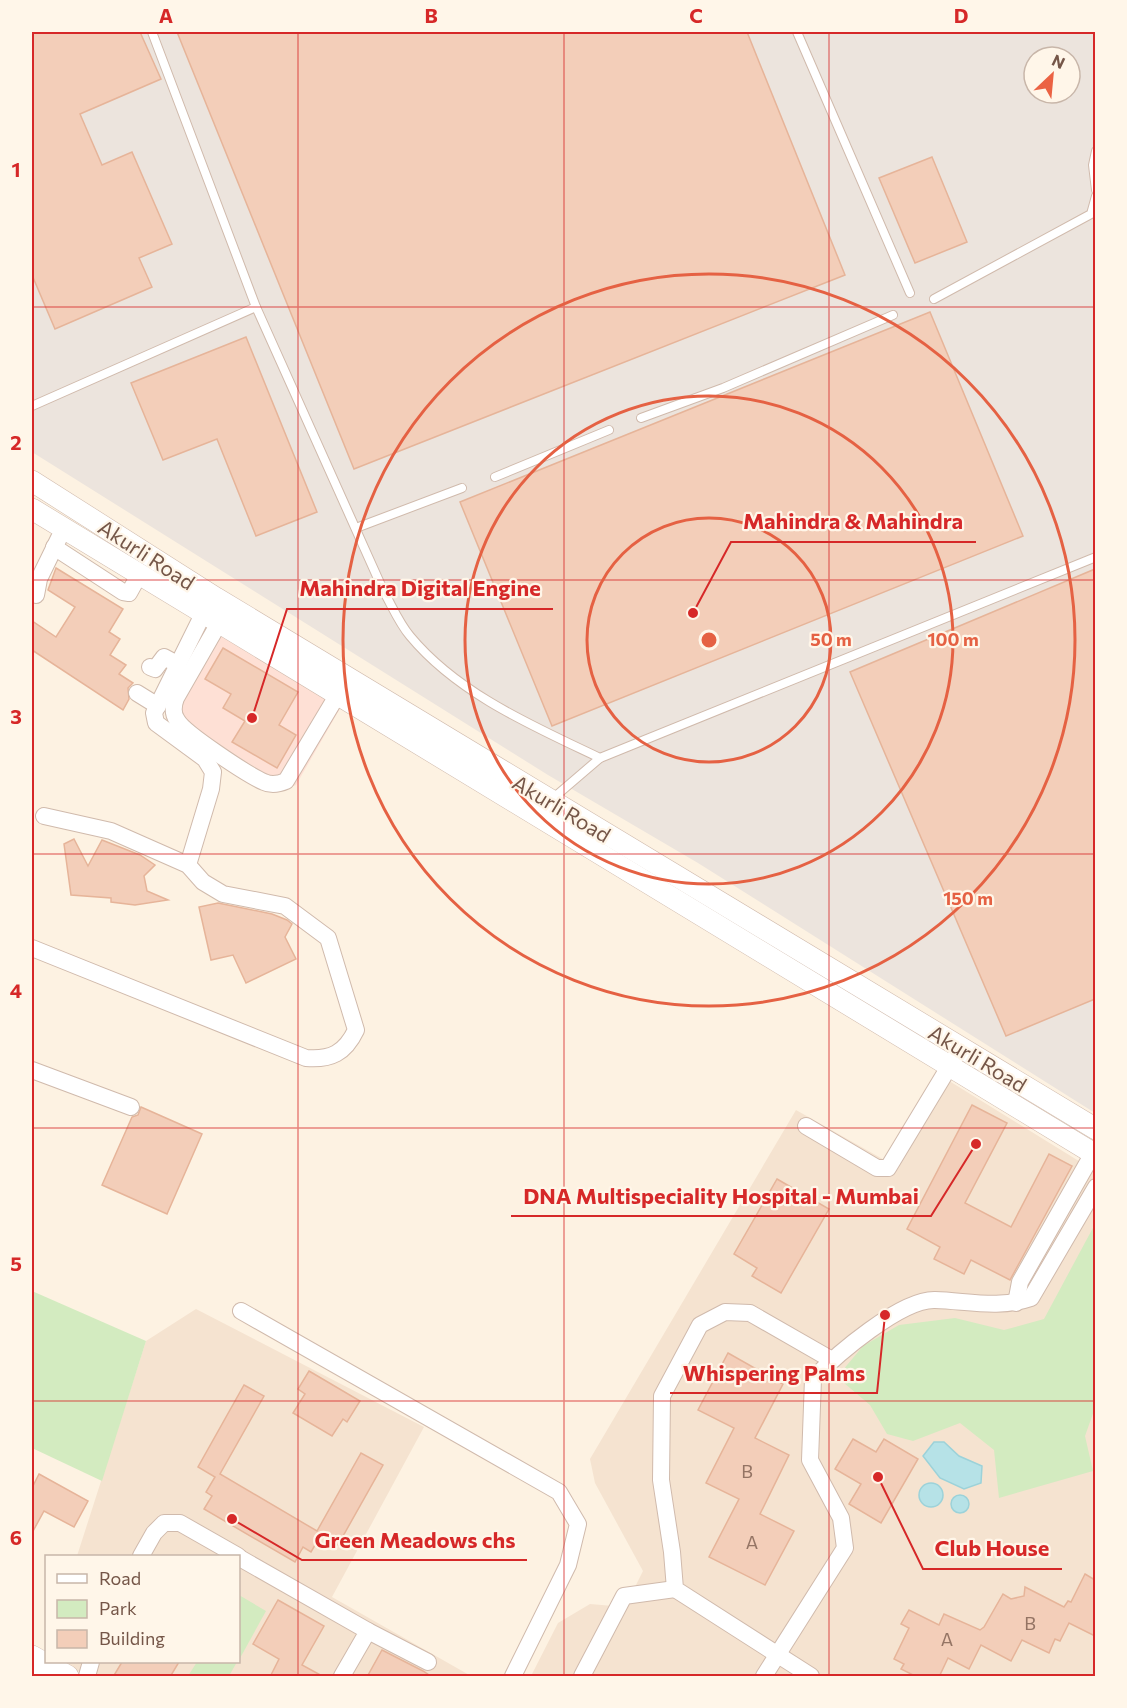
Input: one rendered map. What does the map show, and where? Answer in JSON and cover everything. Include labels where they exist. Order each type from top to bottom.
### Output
[{"type":"street","name":"Akurli Road","points":[[32,481],[66,503],[212,611]]},
{"type":"street","points":[[36,595],[39,579],[66,503]]},
{"type":"street","name":"Akurli Road","points":[[32,509],[57,533],[212,611],[343,687],[621,855],[693,886],[1095,1129]]},
{"type":"street","points":[[188,865],[211,789],[213,772],[205,759],[156,723],[154,713],[177,664],[212,611]]},
{"type":"street","points":[[212,611],[176,698],[173,712],[178,723],[228,760],[266,783],[276,784],[286,781],[343,687]]},
{"type":"street","points":[[150,667],[155,669],[164,657],[177,664]]},
{"type":"street","points":[[137,693],[158,706]]},
{"type":"street","points":[[32,948],[306,1058],[322,1060],[337,1056],[350,1042],[356,1030],[328,938],[285,906],[223,894],[203,882],[188,865],[111,831],[44,816]]},
{"type":"street","name":"Akurli Road","points":[[621,855],[681,904],[1095,1152]]},
{"type":"street","points":[[681,904],[693,886]]},
{"type":"street","points":[[735,936],[744,917]]},
{"type":"street","points":[[795,973],[805,954]]},
{"type":"street","points":[[872,1020],[883,1001]]},
{"type":"street","points":[[806,1126],[877,1168],[888,1168],[960,1047]]},
{"type":"street","points":[[32,1071],[131,1107]]},
{"type":"street","points":[[1005,1100],[1015,1080]]},
{"type":"street","points":[[1016,1304],[1020,1282],[1095,1152]]},
{"type":"street","points":[[764,1677],[845,1548],[841,1518],[810,1460],[813,1380],[832,1360],[889,1316],[932,1299],[976,1304],[1016,1304],[1031,1298],[1095,1187]]},
{"type":"street","points":[[241,1311],[559,1492],[578,1524],[568,1565],[513,1677]]},
{"type":"street","points":[[675,1589],[661,1480],[662,1396],[700,1325],[725,1312],[750,1313],[832,1360]]},
{"type":"street","points":[[142,1555],[154,1533],[164,1523],[180,1523],[235,1555]]},
{"type":"street","points":[[240,1558],[368,1631],[428,1662]]},
{"type":"street","points":[[582,1677],[624,1596],[675,1589],[811,1677]]},
{"type":"street","points":[[342,1677],[368,1631]]},
{"type":"street","points":[[32,1656],[68,1677]]},
{"type":"lane","points":[[152,32],[256,307],[384,592],[408,634],[455,678],[494,704],[600,758]]},
{"type":"lane","points":[[797,32],[910,293]]},
{"type":"lane","points":[[1095,151],[1093,165],[1095,190]]},
{"type":"lane","points":[[934,299],[1091,214],[1095,196]]},
{"type":"lane","points":[[32,406],[256,307]]},
{"type":"lane","points":[[641,418],[723,388],[893,315]]},
{"type":"lane","points":[[495,477],[609,430]]},
{"type":"lane","points":[[356,528],[462,489]]},
{"type":"lane","points":[[543,808],[600,758],[1095,557]]},
{"type":"shaded area","points":[[32,32],[1095,32],[1095,1113],[698,863],[548,775],[32,452]]},
{"type":"shaded area","points":[[211,624],[342,705],[296,785],[283,790],[177,731],[162,706]]},
{"type":"shaded area","points":[[946,1079],[1095,1171],[1095,1676],[531,1676],[558,1623],[590,1604],[625,1607],[643,1571],[595,1483],[590,1459],[796,1110],[895,1166]]},
{"type":"shaded area","points":[[196,1309],[424,1427],[332,1597],[471,1676],[88,1676],[62,1663],[240,1663],[240,1555],[77,1555],[146,1341]]},
{"type":"green space","points":[[1095,1224],[1095,1408],[1085,1436],[1093,1471],[999,1498],[994,1450],[960,1423],[913,1441],[887,1434],[870,1405],[837,1377],[863,1346],[899,1325],[955,1318],[1004,1330],[1044,1319]]},
{"type":"green space","points":[[32,1291],[146,1341],[102,1481],[32,1448]]},
{"type":"green space","points":[[240,1596],[266,1611],[240,1658]]},
{"type":"green space","points":[[196,1663],[236,1663],[229,1676],[188,1676]]},
{"type":"water","points":[[934,1442],[944,1442],[959,1456],[982,1466],[981,1483],[964,1489],[940,1478],[923,1456]]},
{"type":"water","points":[[931,1483],[936,1484],[942,1490],[942,1500],[936,1506],[931,1507],[926,1506],[920,1500],[919,1495],[920,1490],[926,1484]]},
{"type":"water","points":[[960,1495],[966,1498],[969,1504],[966,1510],[960,1513],[954,1510],[951,1504],[954,1498]]},
{"type":"building","points":[[32,32],[140,32],[161,79],[80,114],[102,165],[132,152],[172,244],[139,258],[152,287],[55,329],[32,275]]},
{"type":"building","points":[[177,32],[747,32],[845,275],[354,469]]},
{"type":"building","points":[[932,157],[967,242],[915,263],[879,178]]},
{"type":"building","points":[[930,312],[1023,536],[552,726],[460,502]]},
{"type":"building","points":[[246,337],[317,512],[256,536],[217,439],[163,460],[131,383]]},
{"type":"building","points":[[56,568],[123,609],[109,632],[120,639],[110,655],[126,665],[119,674],[133,683],[128,688],[129,699],[123,710],[32,650],[32,621],[56,637],[75,607],[48,590]]},
{"type":"building","points":[[1095,569],[1095,999],[1006,1036],[850,672]]},
{"type":"building","points":[[223,648],[298,692],[279,725],[296,735],[277,768],[232,742],[245,721],[223,708],[231,694],[205,679]]},
{"type":"building","points":[[74,839],[88,866],[102,840],[140,855],[155,865],[144,876],[147,891],[168,900],[135,905],[111,902],[111,898],[71,895],[64,844]]},
{"type":"building","points":[[218,903],[272,914],[287,920],[292,924],[285,937],[296,959],[246,983],[233,955],[211,960],[199,907]]},
{"type":"building","points":[[972,1105],[1007,1123],[965,1203],[1011,1227],[1049,1154],[1072,1166],[1010,1280],[971,1260],[964,1274],[934,1259],[940,1247],[907,1229]]},
{"type":"building","points":[[141,1107],[202,1134],[167,1214],[102,1185],[132,1117],[138,1115]]},
{"type":"building","points":[[777,1179],[829,1209],[781,1293],[752,1276],[757,1268],[734,1254]]},
{"type":"building","points":[[728,1353],[783,1384],[755,1438],[789,1455],[760,1514],[794,1531],[765,1585],[709,1557],[739,1499],[706,1483],[734,1428],[698,1410]]},
{"type":"building","points":[[309,1371],[360,1401],[347,1422],[343,1419],[332,1436],[293,1413],[305,1394],[298,1389]]},
{"type":"building","points":[[244,1385],[264,1396],[220,1474],[317,1531],[361,1453],[383,1465],[338,1545],[321,1535],[311,1552],[303,1547],[295,1562],[204,1509],[212,1496],[206,1492],[215,1477],[198,1467]]},
{"type":"building","points":[[853,1439],[876,1452],[884,1439],[918,1459],[881,1523],[849,1504],[861,1484],[835,1469]]},
{"type":"building","points":[[39,1474],[88,1501],[74,1527],[44,1511],[32,1533],[32,1488]]},
{"type":"building","points":[[1085,1574],[1095,1580],[1095,1636],[1069,1623],[1060,1641],[1055,1639],[1049,1653],[1022,1640],[1011,1661],[981,1645],[969,1669],[948,1658],[939,1677],[917,1677],[901,1669],[904,1664],[894,1659],[909,1628],[901,1624],[909,1610],[939,1625],[944,1614],[980,1630],[1003,1594],[1011,1599],[1024,1596],[1025,1587],[1064,1607],[1068,1601],[1071,1602]]},
{"type":"building","points":[[278,1600],[324,1626],[302,1665],[324,1677],[270,1677],[279,1659],[253,1644]]},
{"type":"building","points":[[382,1650],[423,1671],[432,1677],[367,1677]]},
{"type":"building","points":[[121,1663],[178,1663],[170,1677],[113,1677]]},
{"type":"place","name":"Mahindra & Mahindra","points":[[693,613]]},
{"type":"place","name":"Mahindra Digital Engine","points":[[252,718]]},
{"type":"place","name":"DNA Multispeciality Hospital - Mumbai","points":[[976,1144]]},
{"type":"place","name":"Whispering Palms","points":[[885,1315]]},
{"type":"place","name":"Club House","points":[[878,1477]]},
{"type":"place","name":"Green Meadows chs","points":[[232,1519]]}]
